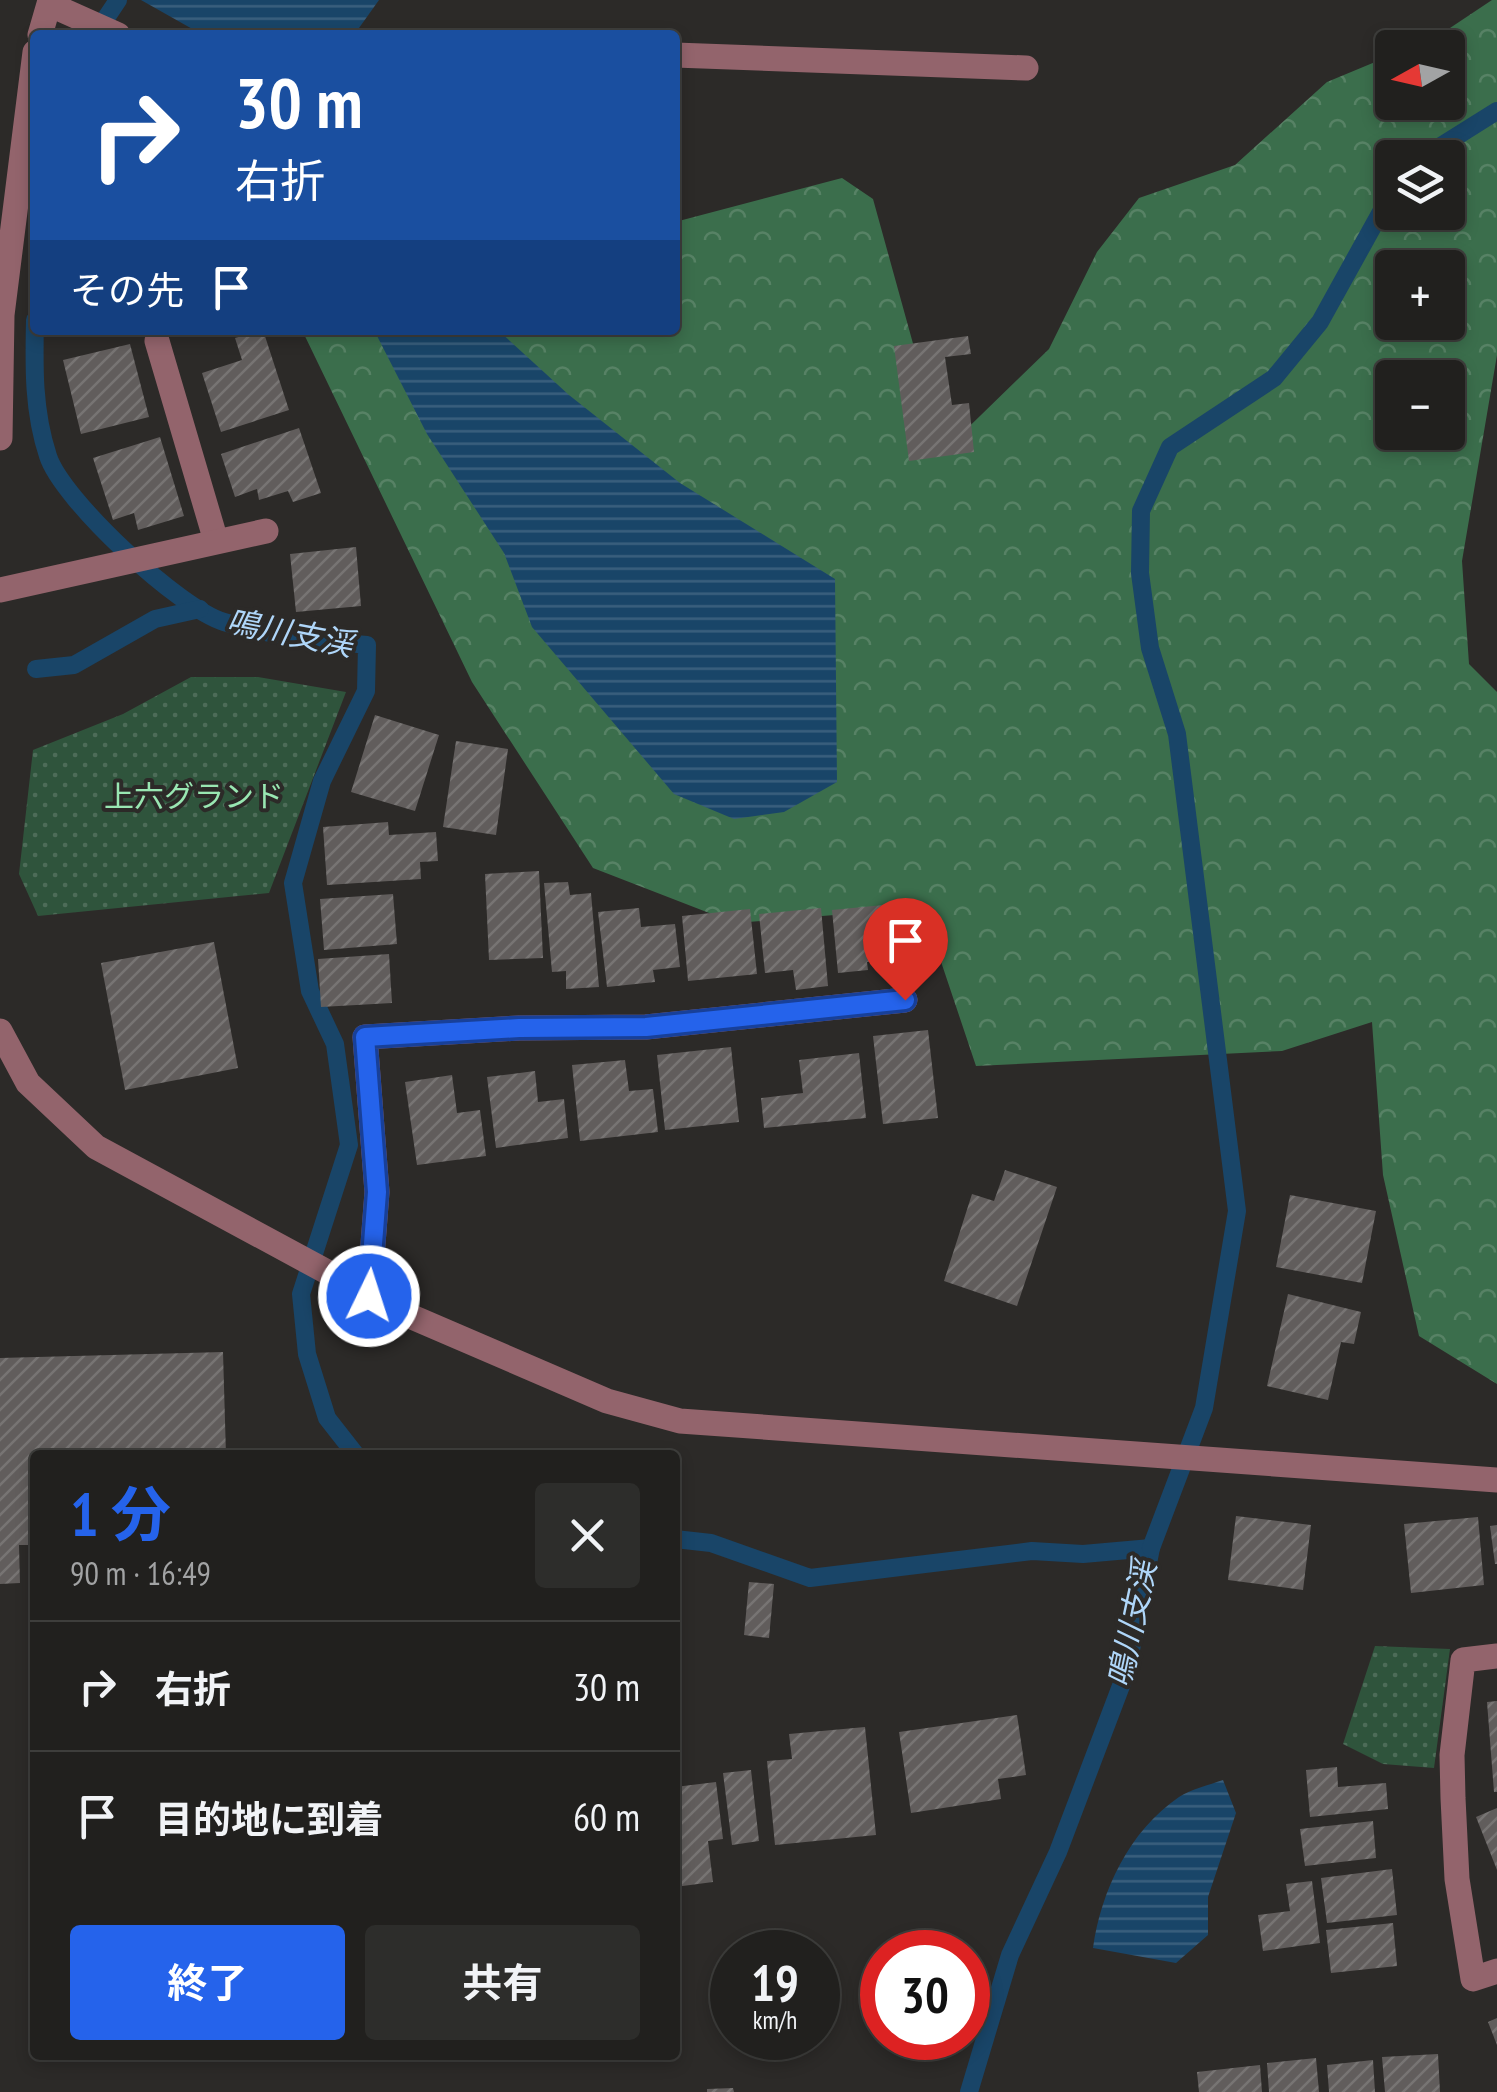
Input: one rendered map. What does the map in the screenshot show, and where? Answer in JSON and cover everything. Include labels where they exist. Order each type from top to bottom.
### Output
[{"type":"street","points":[[41,30],[49,4],[107,30]]},
{"type":"street","points":[[680,55],[1026,68]]},
{"type":"street","points":[[0,438],[2,314],[30,92]]},
{"type":"street","points":[[156,342],[216,541]]},
{"type":"street","points":[[0,590],[266,531]]},
{"type":"street","points":[[369,1296],[377,1192],[365,1037],[519,1028],[646,1027],[905,1000]]},
{"type":"street","points":[[0,1031],[28,1083],[96,1147],[369,1296],[519,1367],[607,1401],[680,1422],[894,1434],[1023,1448],[1497,1480]]},
{"type":"street","points":[[1497,1656],[1463,1660],[1452,1754],[1457,1879],[1473,1979],[1497,1971]]},
{"type":"green space","points":[[1497,0],[1497,355],[1462,561],[1469,664],[1497,692],[1497,1384],[1419,1336],[1383,1175],[1372,1022],[1282,1051],[976,1066],[923,908],[735,923],[593,868],[472,682],[304,335],[680,335],[680,221],[842,178],[873,199],[943,452],[1049,349],[1097,252],[1139,198],[1235,165],[1327,82],[1375,62],[1375,120],[1465,120],[1465,30],[1447,30]]},
{"type":"green space","name":"上六グランド","points":[[191,677],[258,677],[346,692],[269,893],[38,916],[19,874],[33,750],[123,714]]},
{"type":"green space","points":[[1375,1646],[1450,1649],[1434,1768],[1383,1764],[1343,1744]]},
{"type":"water","points":[[141,0],[379,0],[358,30],[194,30]]},
{"type":"water","points":[[377,335],[503,335],[569,395],[680,483],[835,579],[837,782],[784,812],[734,819],[674,794],[532,627],[504,553],[427,434]]},
{"type":"water","points":[[1223,1780],[1236,1813],[1208,1897],[1208,1935],[1176,1963],[1093,1948],[1103,1905],[1132,1845],[1161,1811],[1179,1797]]},
{"type":"building","points":[[265,335],[289,410],[221,432],[202,373],[242,360],[235,338]]},
{"type":"building","points":[[968,336],[971,354],[945,357],[952,405],[969,403],[974,452],[909,461],[894,346]]},
{"type":"building","points":[[130,344],[149,417],[81,434],[63,360]]},
{"type":"building","points":[[299,428],[321,493],[293,502],[288,491],[259,500],[257,489],[235,497],[221,454]]},
{"type":"building","points":[[160,437],[184,516],[138,530],[134,513],[113,520],[93,458]]},
{"type":"building","points":[[356,547],[361,606],[296,612],[290,554]]},
{"type":"building","points":[[375,715],[439,735],[415,811],[351,792]]},
{"type":"building","points":[[456,741],[508,749],[496,835],[443,827]]},
{"type":"building","points":[[388,822],[389,835],[436,832],[438,861],[420,862],[421,879],[327,885],[323,827]]},
{"type":"building","points":[[539,871],[543,958],[489,960],[485,874]]},
{"type":"building","points":[[568,882],[570,895],[591,893],[599,987],[566,989],[566,971],[552,972],[544,883]]},
{"type":"building","points":[[393,894],[397,944],[324,950],[320,899]]},
{"type":"building","points":[[915,902],[919,943],[885,947],[886,960],[867,962],[868,970],[838,973],[832,910]]},
{"type":"building","points":[[639,908],[641,927],[675,924],[680,967],[653,970],[655,982],[607,987],[598,912]]},
{"type":"building","points":[[821,908],[828,986],[796,990],[793,970],[765,973],[759,914]]},
{"type":"building","points":[[750,909],[757,974],[688,981],[682,916]]},
{"type":"building","points":[[214,942],[238,1068],[125,1090],[101,963]]},
{"type":"building","points":[[389,954],[392,1003],[321,1007],[318,959]]},
{"type":"building","points":[[928,1030],[938,1118],[883,1124],[873,1036]]},
{"type":"building","points":[[731,1047],[739,1122],[665,1130],[657,1055]]},
{"type":"building","points":[[859,1053],[866,1118],[764,1128],[761,1098],[803,1093],[799,1060]]},
{"type":"building","points":[[625,1060],[629,1091],[653,1089],[658,1132],[580,1141],[572,1065]]},
{"type":"building","points":[[535,1071],[538,1102],[564,1099],[568,1138],[496,1148],[487,1077]]},
{"type":"building","points":[[452,1075],[457,1113],[480,1110],[486,1156],[417,1165],[405,1082]]},
{"type":"building","points":[[1005,1170],[1057,1187],[1017,1306],[944,1281],[972,1194],[994,1201]]},
{"type":"building","points":[[1290,1195],[1376,1211],[1362,1283],[1276,1267]]},
{"type":"building","points":[[1288,1294],[1361,1312],[1354,1344],[1341,1342],[1328,1400],[1267,1386]]},
{"type":"building","points":[[223,1352],[226,1450],[30,1450],[30,1545],[19,1545],[20,1583],[0,1584],[0,1358]]},
{"type":"building","points":[[1236,1516],[1311,1525],[1303,1590],[1228,1580]]},
{"type":"building","points":[[1478,1517],[1484,1585],[1411,1593],[1404,1524]]},
{"type":"building","points":[[1497,1525],[1497,1564],[1495,1564],[1490,1526]]},
{"type":"building","points":[[749,1582],[774,1584],[769,1638],[744,1635]]},
{"type":"building","points":[[1497,1701],[1497,1792],[1494,1792],[1487,1702]]},
{"type":"building","points":[[1017,1715],[1026,1775],[998,1779],[1001,1799],[911,1813],[899,1732]]},
{"type":"building","points":[[865,1727],[876,1835],[775,1845],[767,1761],[792,1759],[789,1734]]},
{"type":"building","points":[[1337,1767],[1338,1787],[1386,1783],[1388,1809],[1310,1817],[1306,1770]]},
{"type":"building","points":[[751,1770],[759,1841],[732,1845],[723,1773]]},
{"type":"building","points":[[716,1782],[723,1839],[708,1841],[713,1882],[680,1886],[680,1786]]},
{"type":"building","points":[[1497,1808],[1497,1870],[1476,1817]]},
{"type":"building","points":[[1373,1821],[1376,1858],[1305,1866],[1300,1829]]},
{"type":"building","points":[[1392,1869],[1397,1915],[1327,1923],[1321,1878]]},
{"type":"building","points":[[1312,1881],[1320,1943],[1263,1951],[1258,1915],[1290,1911],[1286,1884]]},
{"type":"building","points":[[1393,1923],[1397,1966],[1331,1973],[1326,1930]]},
{"type":"building","points":[[1497,2018],[1497,2045],[1488,2022]]},
{"type":"building","points":[[1438,2054],[1440,2092],[1385,2092],[1382,2057]]},
{"type":"building","points":[[1316,2058],[1319,2092],[1269,2092],[1267,2063]]},
{"type":"building","points":[[1373,2060],[1375,2092],[1329,2092],[1327,2065]]},
{"type":"building","points":[[1260,2065],[1262,2092],[1199,2092],[1197,2072]]},
{"type":"building","points":[[733,2088],[734,2092],[707,2092],[707,2089]]},
{"type":"waterway","name":"鳴川支渓","points":[[98,30],[118,0]]},
{"type":"waterway","points":[[1451,140],[1497,111]]},
{"type":"waterway","points":[[1151,1548],[1204,1408],[1237,1211],[1177,734],[1150,648],[1140,573],[1141,511],[1170,447],[1274,378],[1320,322],[1375,223]]},
{"type":"waterway","name":"鳴川支渓","points":[[35,335],[37,405],[48,456],[75,499],[125,551],[180,597],[224,622],[277,634],[367,645],[366,691],[322,781],[293,883],[310,991],[335,1044],[349,1145],[301,1294],[307,1354],[327,1418],[352,1450]]},
{"type":"waterway","points":[[36,669],[74,665],[155,619],[200,609]]},
{"type":"waterway","name":"鳴川支渓","points":[[680,1540],[711,1543],[810,1578],[1032,1551],[1083,1554],[1151,1548],[1127,1670],[1058,1852],[1010,1955],[969,2092]]},
{"type":"route","points":[[369,1296],[377,1192],[365,1037],[519,1028],[646,1027],[905,1000]]}]
